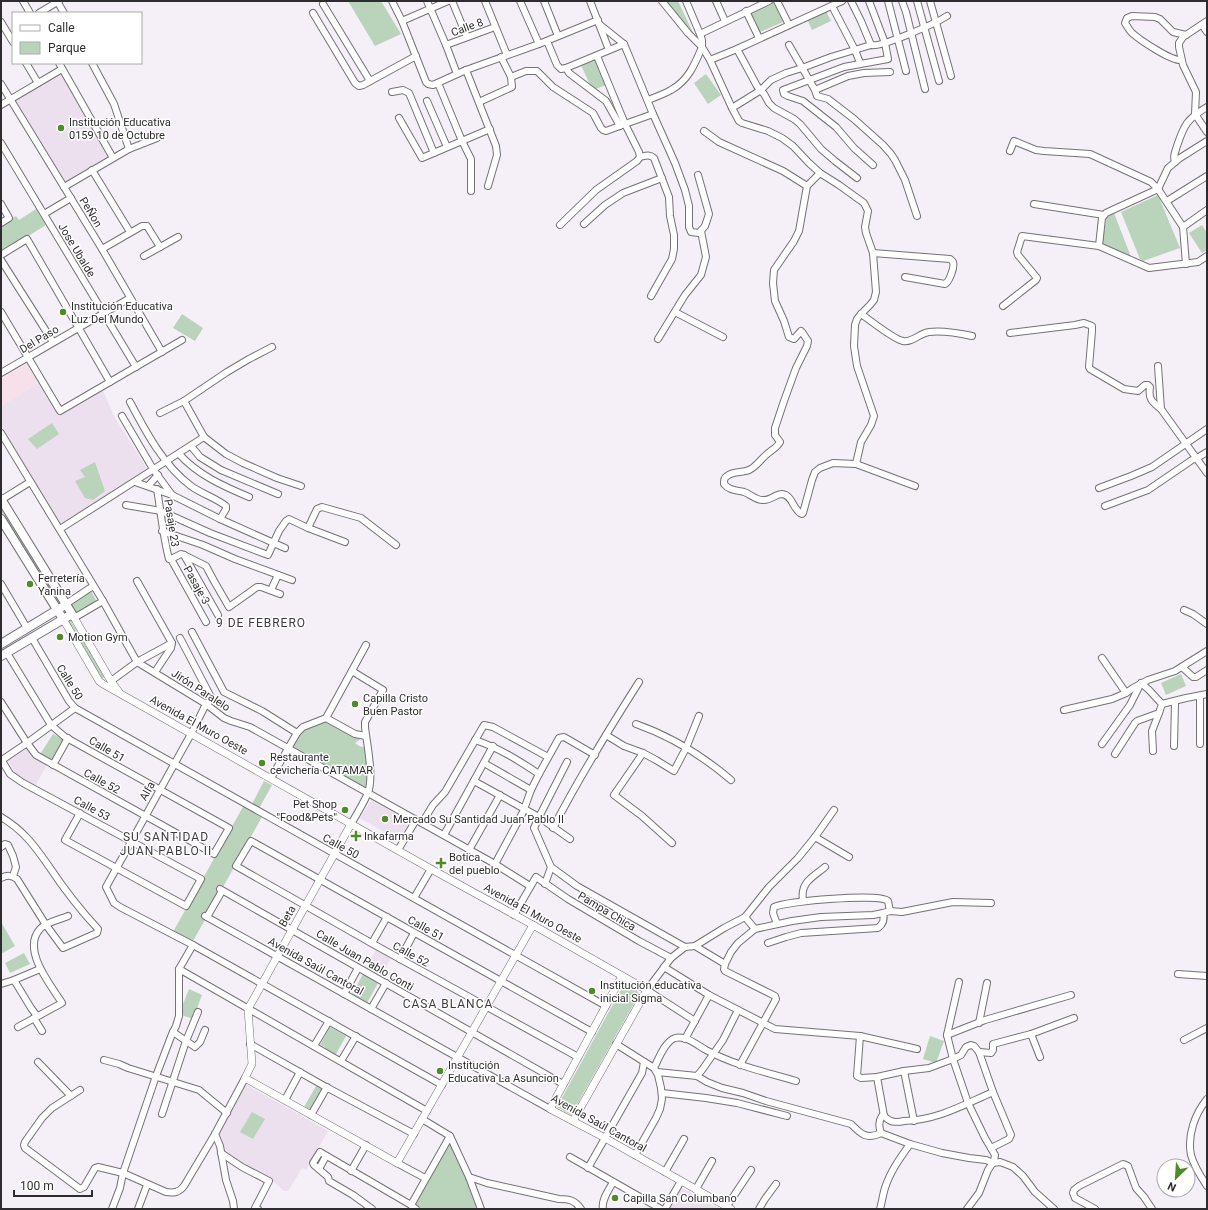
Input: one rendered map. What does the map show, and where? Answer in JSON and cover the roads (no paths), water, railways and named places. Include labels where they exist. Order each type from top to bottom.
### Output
[{"type":"main road","name":"Avenida El Muro Oeste","points":[[1,500],[73,616]]},
{"type":"main road","name":"Avenida El Muro Oeste","points":[[1,519],[64,619]]},
{"type":"main road","points":[[2,642],[66,604]]},
{"type":"main road","points":[[4,654],[64,619],[73,616]]},
{"type":"street","points":[[23,1],[29,12]]},
{"type":"street","points":[[41,12],[58,1],[64,12]]},
{"type":"street","points":[[392,1],[402,21],[426,82],[433,85],[466,70],[599,22]]},
{"type":"street","points":[[427,1],[457,74]]},
{"type":"street","points":[[402,21],[448,1]]},
{"type":"street","points":[[452,1],[467,37]]},
{"type":"street","points":[[479,102],[512,87],[511,77],[485,1]]},
{"type":"street","points":[[520,1],[539,44]]},
{"type":"street","points":[[544,1],[558,36]]},
{"type":"street","points":[[590,1],[609,50]]},
{"type":"street","points":[[662,1],[688,33],[702,47],[710,60],[739,121],[768,131],[782,138],[793,146],[808,163],[820,173],[864,203],[868,210],[865,227],[873,253],[876,292],[874,300],[861,314],[855,325],[854,346],[857,366],[874,416],[861,442],[856,464]]},
{"type":"street","points":[[648,100],[671,90],[682,82],[693,67],[702,47],[700,34],[686,1]]},
{"type":"street","points":[[716,1],[725,21]]},
{"type":"street","points":[[700,34],[769,1]]},
{"type":"street","points":[[777,1],[789,25]]},
{"type":"street","points":[[710,60],[842,1]]},
{"type":"street","points":[[851,1],[871,45]]},
{"type":"street","points":[[869,1],[885,43],[888,59],[844,67],[782,90],[784,94],[803,101],[836,127],[854,148],[873,165]]},
{"type":"street","points":[[888,1],[906,71]]},
{"type":"street","points":[[902,1],[925,89]]},
{"type":"street","points":[[917,1],[939,81]]},
{"type":"street","points":[[930,1],[951,76]]},
{"type":"street","points":[[323,4],[370,81]]},
{"type":"street","points":[[832,6],[855,50],[860,63]]},
{"type":"street","points":[[746,11],[759,38]]},
{"type":"street","points":[[314,13],[355,83],[359,86],[416,56]]},
{"type":"street","points":[[732,108],[761,90],[771,80],[786,73],[831,57],[871,45],[873,46],[885,43],[936,23],[947,16]]},
{"type":"street","points":[[1181,60],[1174,59],[1145,43],[1132,33],[1125,22],[1127,18],[1132,16],[1155,17],[1160,19],[1173,32],[1186,35]]},
{"type":"street","points":[[1,22],[12,40]]},
{"type":"street","points":[[599,22],[624,44],[685,190],[689,206],[689,227],[691,232],[699,233],[705,226],[709,214],[698,175]]},
{"type":"street","points":[[1207,32],[1204,23],[1183,37],[1179,43],[1181,60],[1196,92],[1196,114],[1207,132]]},
{"type":"street","name":"Calle 8","points":[[446,45],[495,27]]},
{"type":"street","points":[[547,41],[557,65],[561,69],[624,44]]},
{"type":"street","points":[[789,45],[817,96],[828,99],[854,119],[891,154],[905,180],[917,216]]},
{"type":"street","points":[[737,49],[757,86],[774,108],[800,124],[821,149],[857,178]]},
{"type":"street","points":[[597,56],[622,125]]},
{"type":"street","points":[[27,64],[38,83]]},
{"type":"street","points":[[93,64],[114,104],[129,149]]},
{"type":"street","points":[[1,105],[38,83],[60,66],[113,158]]},
{"type":"street","points":[[566,68],[569,73],[606,101],[639,152],[640,157]]},
{"type":"street","points":[[466,70],[496,146],[497,155],[488,186]]},
{"type":"street","points":[[511,77],[526,71],[537,70],[553,87],[593,113],[603,130],[606,131],[653,114]]},
{"type":"street","points":[[815,90],[848,76],[864,72],[890,72]]},
{"type":"street","points":[[438,83],[471,159],[471,191]]},
{"type":"street","name":"PeÑon","points":[[1,84],[102,249],[162,352]]},
{"type":"street","points":[[392,92],[403,90],[409,93],[434,153]]},
{"type":"street","points":[[427,101],[447,148]]},
{"type":"street","points":[[1175,162],[1174,155],[1182,133],[1189,120],[1207,107]]},
{"type":"street","points":[[399,118],[422,158],[490,129]]},
{"type":"street","points":[[704,131],[719,142],[783,171],[807,186]]},
{"type":"street","points":[[64,187],[129,149],[157,138]]},
{"type":"street","points":[[1010,151],[1014,141],[1036,150],[1090,154],[1151,182],[1167,201],[1183,227],[1186,264]]},
{"type":"street","points":[[1098,246],[1104,215],[1108,211],[1158,189],[1168,168],[1207,141]]},
{"type":"street","name":"Jose Ubalde","points":[[1,144],[136,367]]},
{"type":"street","points":[[560,225],[596,190],[637,161],[640,157],[648,155],[652,156],[669,197],[670,216],[674,235],[674,249],[672,259],[651,296]]},
{"type":"street","points":[[92,170],[130,232]]},
{"type":"street","points":[[820,173],[807,186],[799,231],[774,270],[773,283],[775,301],[784,321],[788,335],[794,339],[800,331],[808,341],[778,416],[774,435],[780,442],[778,446],[753,467],[727,476],[724,480],[724,484],[726,487],[736,492],[744,492],[757,499],[764,500],[782,494],[787,496],[797,511],[802,514],[815,472],[820,468],[833,463],[856,464],[915,486]]},
{"type":"street","points":[[1167,201],[1207,176]]},
{"type":"street","points":[[584,224],[605,205],[623,193],[662,178]]},
{"type":"street","points":[[44,214],[71,198]]},
{"type":"street","points":[[1,204],[10,218],[1,223]]},
{"type":"street","points":[[1034,204],[1104,215]]},
{"type":"street","points":[[1183,227],[1206,212]]},
{"type":"street","points":[[102,249],[142,226],[147,226],[160,247]]},
{"type":"street","points":[[658,339],[685,295],[701,275],[706,257],[701,231]]},
{"type":"street","points":[[1002,306],[1037,278],[1018,255],[1017,252],[1022,236],[1098,246],[1149,268],[1198,262],[1207,256]]},
{"type":"street","points":[[144,256],[178,237]]},
{"type":"street","points":[[1,255],[27,240],[110,382]]},
{"type":"street","points":[[873,253],[950,259],[953,261],[949,280],[945,284],[905,277]]},
{"type":"street","points":[[1,260],[52,342]]},
{"type":"street","name":"Del Paso","points":[[1,373],[130,298]]},
{"type":"street","points":[[1,312],[60,412],[182,340]]},
{"type":"street","points":[[675,312],[723,337]]},
{"type":"street","points":[[861,314],[896,338],[903,341],[912,340],[927,332],[937,331],[972,336]]},
{"type":"street","points":[[1010,333],[1084,323],[1092,326],[1090,370],[1124,389],[1138,391],[1145,385],[1148,385],[1150,387],[1149,394],[1153,402],[1161,409],[1207,473]]},
{"type":"street","points":[[160,414],[184,401],[248,359],[272,347]]},
{"type":"street","points":[[1158,366],[1161,409]]},
{"type":"street","points":[[184,401],[204,437],[226,454],[243,463],[301,486]]},
{"type":"street","points":[[130,402],[143,427],[166,462],[178,475],[192,486],[226,506],[226,509],[220,519]]},
{"type":"street","points":[[122,416],[155,472],[172,495]]},
{"type":"street","points":[[1099,488],[1152,467],[1207,429]]},
{"type":"street","points":[[1,433],[103,601],[137,662]]},
{"type":"street","points":[[60,529],[135,482],[155,472],[166,462],[204,437]]},
{"type":"street","points":[[191,446],[200,457],[221,470],[278,494]]},
{"type":"street","points":[[1105,506],[1148,490],[1192,460],[1207,452]]},
{"type":"street","points":[[179,454],[193,468],[212,480],[249,498]]},
{"type":"street","points":[[148,486],[155,472]]},
{"type":"street","points":[[1,500],[30,482]]},
{"type":"street","points":[[135,482],[172,495],[220,519],[285,548]]},
{"type":"street","name":"Pasaje 23","points":[[157,489],[161,511],[162,530],[170,559]]},
{"type":"street","points":[[126,505],[161,511],[210,533],[268,555],[273,543],[289,519],[345,542]]},
{"type":"street","points":[[308,528],[317,509],[322,507],[361,518],[396,545]]},
{"type":"street","points":[[162,530],[292,580]]},
{"type":"street","points":[[170,559],[181,554],[206,566],[229,607],[257,587],[262,587],[280,594]]},
{"type":"street","points":[[184,555],[218,615]]},
{"type":"street","name":"Pasaje 3","points":[[170,559],[206,622]]},
{"type":"street","points":[[270,590],[278,575]]},
{"type":"street","points":[[137,581],[172,643],[171,648],[154,672]]},
{"type":"street","points":[[1,584],[27,628]]},
{"type":"street","points":[[66,604],[94,586]]},
{"type":"street","points":[[73,616],[103,601]]},
{"type":"street","points":[[1184,610],[1193,614],[1207,624]]},
{"type":"street","name":"Avenida El Muro Oeste","points":[[73,616],[120,694]]},
{"type":"street","name":"Avenida El Muro Oeste","points":[[64,619],[99,681],[103,684],[647,990]]},
{"type":"street","points":[[192,632],[224,692],[262,711],[297,733]]},
{"type":"street","name":"Calle 50","points":[[32,638],[69,701],[75,708],[606,1006]]},
{"type":"street","points":[[180,638],[212,699],[206,704]]},
{"type":"street","points":[[111,681],[137,662],[172,643]]},
{"type":"street","points":[[271,778],[297,733],[303,727],[326,718],[366,645]]},
{"type":"street","points":[[1064,710],[1126,693],[1141,683],[1175,671],[1207,651]]},
{"type":"street","name":"Calle 51","points":[[4,654],[52,725],[68,738],[229,828],[214,854]]},
{"type":"street","points":[[1102,658],[1126,693]]},
{"type":"street","name":"Jirón Paralelo","points":[[137,662],[206,704],[231,722],[250,727],[444,835],[530,886]]},
{"type":"street","points":[[1182,667],[1193,677],[1196,677],[1207,670]]},
{"type":"street","points":[[352,671],[383,690],[365,722],[364,727],[370,773],[370,786],[368,793]]},
{"type":"street","points":[[553,828],[570,795],[640,682]]},
{"type":"street","points":[[1141,683],[1150,690],[1162,704]]},
{"type":"street","points":[[1102,744],[1130,705],[1141,683]]},
{"type":"street","points":[[1162,704],[1204,695],[1200,744]]},
{"type":"street","points":[[1174,746],[1175,701]]},
{"type":"street","name":"Calle 52","points":[[1,702],[36,755],[214,854]]},
{"type":"street","name":"Alfa","points":[[193,945],[114,903],[106,887],[115,868],[191,734],[206,704]]},
{"type":"street","points":[[1153,751],[1152,731],[1162,704]]},
{"type":"street","points":[[1,760],[75,708]]},
{"type":"street","points":[[1115,754],[1137,722],[1159,713]]},
{"type":"street","points":[[606,735],[624,746],[643,753],[674,772],[699,716]]},
{"type":"street","points":[[326,718],[355,734],[366,736]]},
{"type":"street","points":[[636,724],[659,733],[686,748],[713,765],[731,780]]},
{"type":"street","points":[[422,823],[433,805],[445,792],[484,725],[493,726],[548,757]]},
{"type":"street","points":[[495,864],[524,809],[539,774],[559,738],[562,737],[570,740],[595,754]]},
{"type":"street","points":[[53,765],[68,738]]},
{"type":"street","points":[[475,740],[493,746],[539,774]]},
{"type":"street","points":[[444,835],[493,746]]},
{"type":"street","points":[[643,753],[614,795],[623,800],[672,843]]},
{"type":"street","name":"Calle 53","points":[[1,760],[10,774],[23,783],[201,879],[186,906],[115,868]]},
{"type":"street","points":[[567,762],[535,826],[535,830],[551,867],[577,886],[685,947]]},
{"type":"street","points":[[484,764],[531,790]]},
{"type":"street","points":[[474,781],[539,817],[570,839]]},
{"type":"street","name":"Beta","points":[[248,1009],[276,956],[306,906],[368,793]]},
{"type":"street","points":[[469,850],[500,795]]},
{"type":"street","points":[[573,1121],[647,990],[671,958],[685,947],[695,946],[745,917],[769,887],[798,858],[834,810]]},
{"type":"street","points":[[80,813],[65,840],[115,868]]},
{"type":"street","points":[[1,817],[12,824],[32,842],[75,902],[98,931],[96,934],[63,948],[46,925],[17,879],[8,875],[1,878]]},
{"type":"street","points":[[398,850],[416,820]]},
{"type":"street","points":[[815,837],[849,856]]},
{"type":"street","name":"Calle 51","points":[[236,866],[251,841],[592,1032]]},
{"type":"street","points":[[1,847],[5,844],[8,845],[13,856],[16,866],[13,876]]},
{"type":"street","name":"Calle 52","points":[[236,866],[400,959],[578,1057]]},
{"type":"street","points":[[545,884],[551,867]]},
{"type":"street","points":[[802,901],[804,885],[825,867]]},
{"type":"street","points":[[414,898],[431,869]]},
{"type":"street","name":"Pampa Chica","points":[[530,886],[536,877],[568,899],[671,958]]},
{"type":"street","points":[[514,915],[530,886]]},
{"type":"street","name":"Avenida Saúl Cantoral","points":[[221,890],[206,917],[550,1109],[605,1138],[727,1208]]},
{"type":"street","name":"Calle Juan Pablo Conti","points":[[221,890],[563,1084]]},
{"type":"street","points":[[777,924],[773,913],[774,907],[802,901],[848,898],[883,898],[888,901],[890,911]]},
{"type":"street","points":[[740,1065],[776,997],[725,971],[724,969],[731,952],[738,943],[755,929],[821,917],[883,914],[890,911],[902,912],[954,902],[991,903]]},
{"type":"street","points":[[768,943],[801,933],[878,928],[882,925],[884,919],[883,914]]},
{"type":"street","points":[[18,1027],[62,1003],[40,969],[33,947],[39,930],[46,925],[68,916]]},
{"type":"street","points":[[372,943],[386,917]]},
{"type":"street","points":[[745,917],[755,929]]},
{"type":"street","points":[[397,1163],[533,925]]},
{"type":"street","points":[[400,959],[414,933]]},
{"type":"street","points":[[112,1209],[156,1076],[176,1026],[179,1016],[179,970],[193,945],[442,1085]]},
{"type":"street","points":[[695,946],[725,964]]},
{"type":"street","points":[[664,967],[709,995],[775,1029],[860,1036],[917,1049]]},
{"type":"street","points":[[344,994],[358,968]]},
{"type":"street","points":[[1,984],[40,969]]},
{"type":"street","points":[[179,970],[427,1111]]},
{"type":"street","points":[[1178,974],[1207,976]]},
{"type":"street","points":[[550,1109],[622,976]]},
{"type":"street","points":[[14,980],[36,1017],[42,1031]]},
{"type":"street","points":[[959,982],[947,1035],[953,1059],[968,1103],[995,1155],[993,1163],[988,1170],[979,1193],[968,1209]]},
{"type":"street","points":[[371,1009],[386,983]]},
{"type":"street","points":[[979,1023],[987,983]]},
{"type":"street","points":[[647,990],[695,1021]]},
{"type":"street","points":[[685,1039],[709,995]]},
{"type":"street","points":[[947,1035],[1005,1014],[1071,995]]},
{"type":"street","points":[[80,1090],[52,1108],[44,1116],[25,1142],[25,1148],[80,1189],[84,1187],[96,1167],[101,1167],[123,1174],[166,1192],[173,1193],[182,1189],[215,1134],[252,1064],[248,1009]]},
{"type":"street","points":[[697,1076],[723,1040],[738,1010]]},
{"type":"street","points":[[162,1114],[186,1041],[198,1012]]},
{"type":"street","points":[[979,1052],[991,1053],[994,1044],[1031,1034],[1074,1018]]},
{"type":"street","points":[[314,1046],[329,1021]]},
{"type":"street","points":[[1184,1040],[1207,1028]]},
{"type":"street","points":[[173,1032],[196,1047],[205,1030]]},
{"type":"street","points":[[1031,1034],[1040,1057]]},
{"type":"street","points":[[341,1061],[356,1036]]},
{"type":"street","points":[[860,1036],[857,1076],[861,1078],[877,1077],[904,1071],[929,1068],[961,1055],[966,1047],[971,1045],[974,1046],[979,1052],[993,1092],[1011,1135],[1009,1139],[991,1148]]},
{"type":"street","points":[[635,1155],[656,1118],[662,1103],[662,1093],[655,1070],[663,1050],[669,1041],[676,1038],[685,1039],[713,1054],[740,1065],[796,1081]]},
{"type":"street","points":[[250,1044],[414,1134]]},
{"type":"street","points":[[616,1044],[655,1070],[697,1076],[722,1088],[851,1124],[858,1133],[866,1136],[875,1136],[880,1133]]},
{"type":"street","points":[[104,1060],[199,1090],[226,1113]]},
{"type":"street","points":[[38,1062],[71,1096]]},
{"type":"street","points":[[588,1168],[642,1073],[644,1062]]},
{"type":"street","points":[[904,1071],[914,1121]]},
{"type":"street","points":[[285,1100],[300,1072]]},
{"type":"street","points":[[877,1077],[884,1116],[895,1122],[928,1119],[944,1114],[993,1092]]},
{"type":"street","points":[[245,1078],[425,1178]]},
{"type":"street","points":[[311,1115],[327,1087]]},
{"type":"street","points":[[662,1093],[737,1103],[787,1116]]},
{"type":"street","points":[[1207,1099],[1196,1116],[1190,1135],[1191,1155],[1197,1170],[1207,1186]]},
{"type":"street","points":[[880,1133],[879,1121],[882,1116],[884,1116]]},
{"type":"street","points":[[422,1119],[450,1136],[481,1209]]},
{"type":"street","points":[[880,1133],[910,1144],[942,1153],[986,1160],[993,1163],[1000,1162],[1013,1167],[1023,1176],[1035,1192],[1054,1209]]},
{"type":"street","points":[[215,1134],[220,1146],[226,1180],[234,1209]]},
{"type":"street","points":[[411,1205],[450,1136]]},
{"type":"street","points":[[665,1172],[684,1139]]},
{"type":"street","points":[[880,1209],[884,1188],[895,1166],[910,1144]]},
{"type":"street","points":[[351,1171],[366,1145]]},
{"type":"street","points":[[221,1153],[242,1167],[269,1181],[255,1208],[258,1209]]},
{"type":"street","points":[[372,1209],[353,1195],[329,1181],[328,1177],[318,1169],[326,1156],[416,1209]]},
{"type":"street","points":[[570,1157],[660,1209]]},
{"type":"street","points":[[696,1189],[712,1161]]},
{"type":"street","points":[[1095,1209],[1075,1198],[1073,1195],[1074,1190],[1123,1164],[1128,1166],[1136,1188],[1152,1209]]},
{"type":"street","points":[[727,1208],[751,1170]]},
{"type":"street","points":[[469,1178],[559,1199],[569,1199],[574,1201],[581,1209]]},
{"type":"street","points":[[664,1209],[680,1181]]},
{"type":"street","points":[[604,1209],[602,1205],[603,1200],[613,1182]]},
{"type":"street","points":[[759,1209],[776,1184]]},
{"type":"street","points":[[138,1209],[147,1185]]},
{"type":"place","name":"Institución Educativa 0159 10 de Octubre","points":[[61,128]]},
{"type":"place","name":"Institución Educativa Luz Del Mundo","points":[[63,312]]},
{"type":"place","name":"Ferretería Yanina","points":[[30,584]]},
{"type":"place","name":"Motion Gym","points":[[60,637]]},
{"type":"place","name":"Capilla Cristo Buen Pastor","points":[[355,704]]},
{"type":"place","name":"Restaurante cevichería CATAMAR","points":[[262,763]]},
{"type":"place","name":"Pet Shop \"Food&Pets\"","points":[[345,810]]},
{"type":"place","name":"Mercado Su Santidad Juan Pablo II","points":[[385,819]]},
{"type":"place","name":"Inkafarma","points":[[356,836]]},
{"type":"place","name":"Botica del pueblo","points":[[441,863]]},
{"type":"place","name":"Institución educativa inicial Sigma","points":[[592,991]]},
{"type":"place","name":"Institución Educativa La Asuncion","points":[[440,1071]]},
{"type":"place","name":"Capilla San Columbano","points":[[615,1198]]},
{"type":"district","name":"9 DE FEBRERO","points":[[261,623]]},
{"type":"district","name":"SU SANTIDAD JUAN PABLO II","points":[[166,844]]},
{"type":"district","name":"CASA BLANCA","points":[[448,1004]]}]
